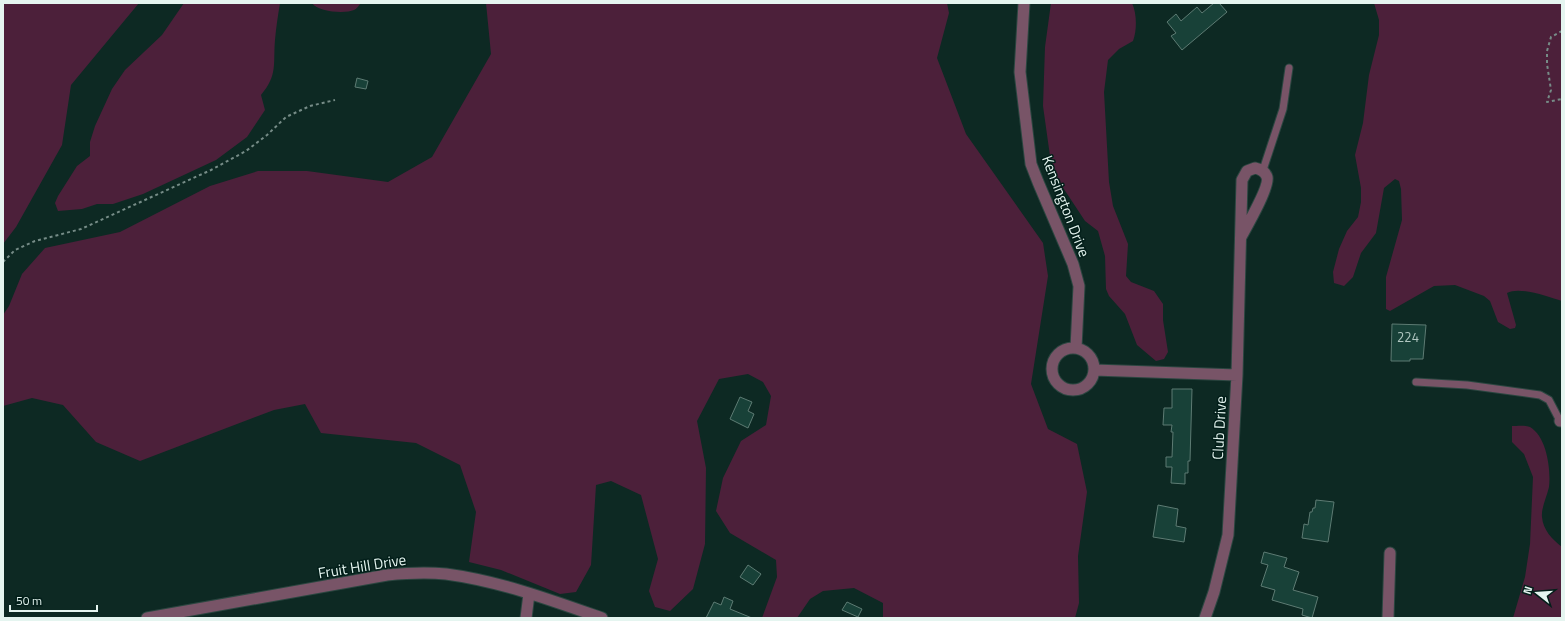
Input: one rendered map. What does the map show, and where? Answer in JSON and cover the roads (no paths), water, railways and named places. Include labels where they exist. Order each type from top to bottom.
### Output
[{"type":"street","name":"Kensington Drive","points":[[1024,3],[1020,72],[1030,158],[1038,182],[1073,264],[1079,286],[1076,348]]},
{"type":"street","name":"Club Drive","points":[[1205,618],[1214,592],[1228,535],[1237,375],[1242,237],[1242,180],[1247,171],[1255,168],[1263,170],[1267,177],[1266,186],[1242,237]]},
{"type":"street","points":[[1069,348],[1076,348],[1089,355],[1094,370],[1089,383],[1083,388],[1075,390],[1061,386],[1056,381],[1052,369],[1053,362],[1062,351],[1069,348]]},
{"type":"street","points":[[1094,370],[1237,375]]},
{"type":"street","points":[[1388,618],[1390,553]]},
{"type":"street","name":"Fruit Hill Drive","points":[[147,618],[387,575],[416,573],[444,574],[474,579],[530,594],[602,618]]},
{"type":"street","points":[[526,618],[530,594]]},
{"type":"lane","points":[[1263,170],[1283,109],[1289,68]]},
{"type":"lane","points":[[1416,382],[1467,385],[1540,395],[1549,400],[1561,421]]}]
